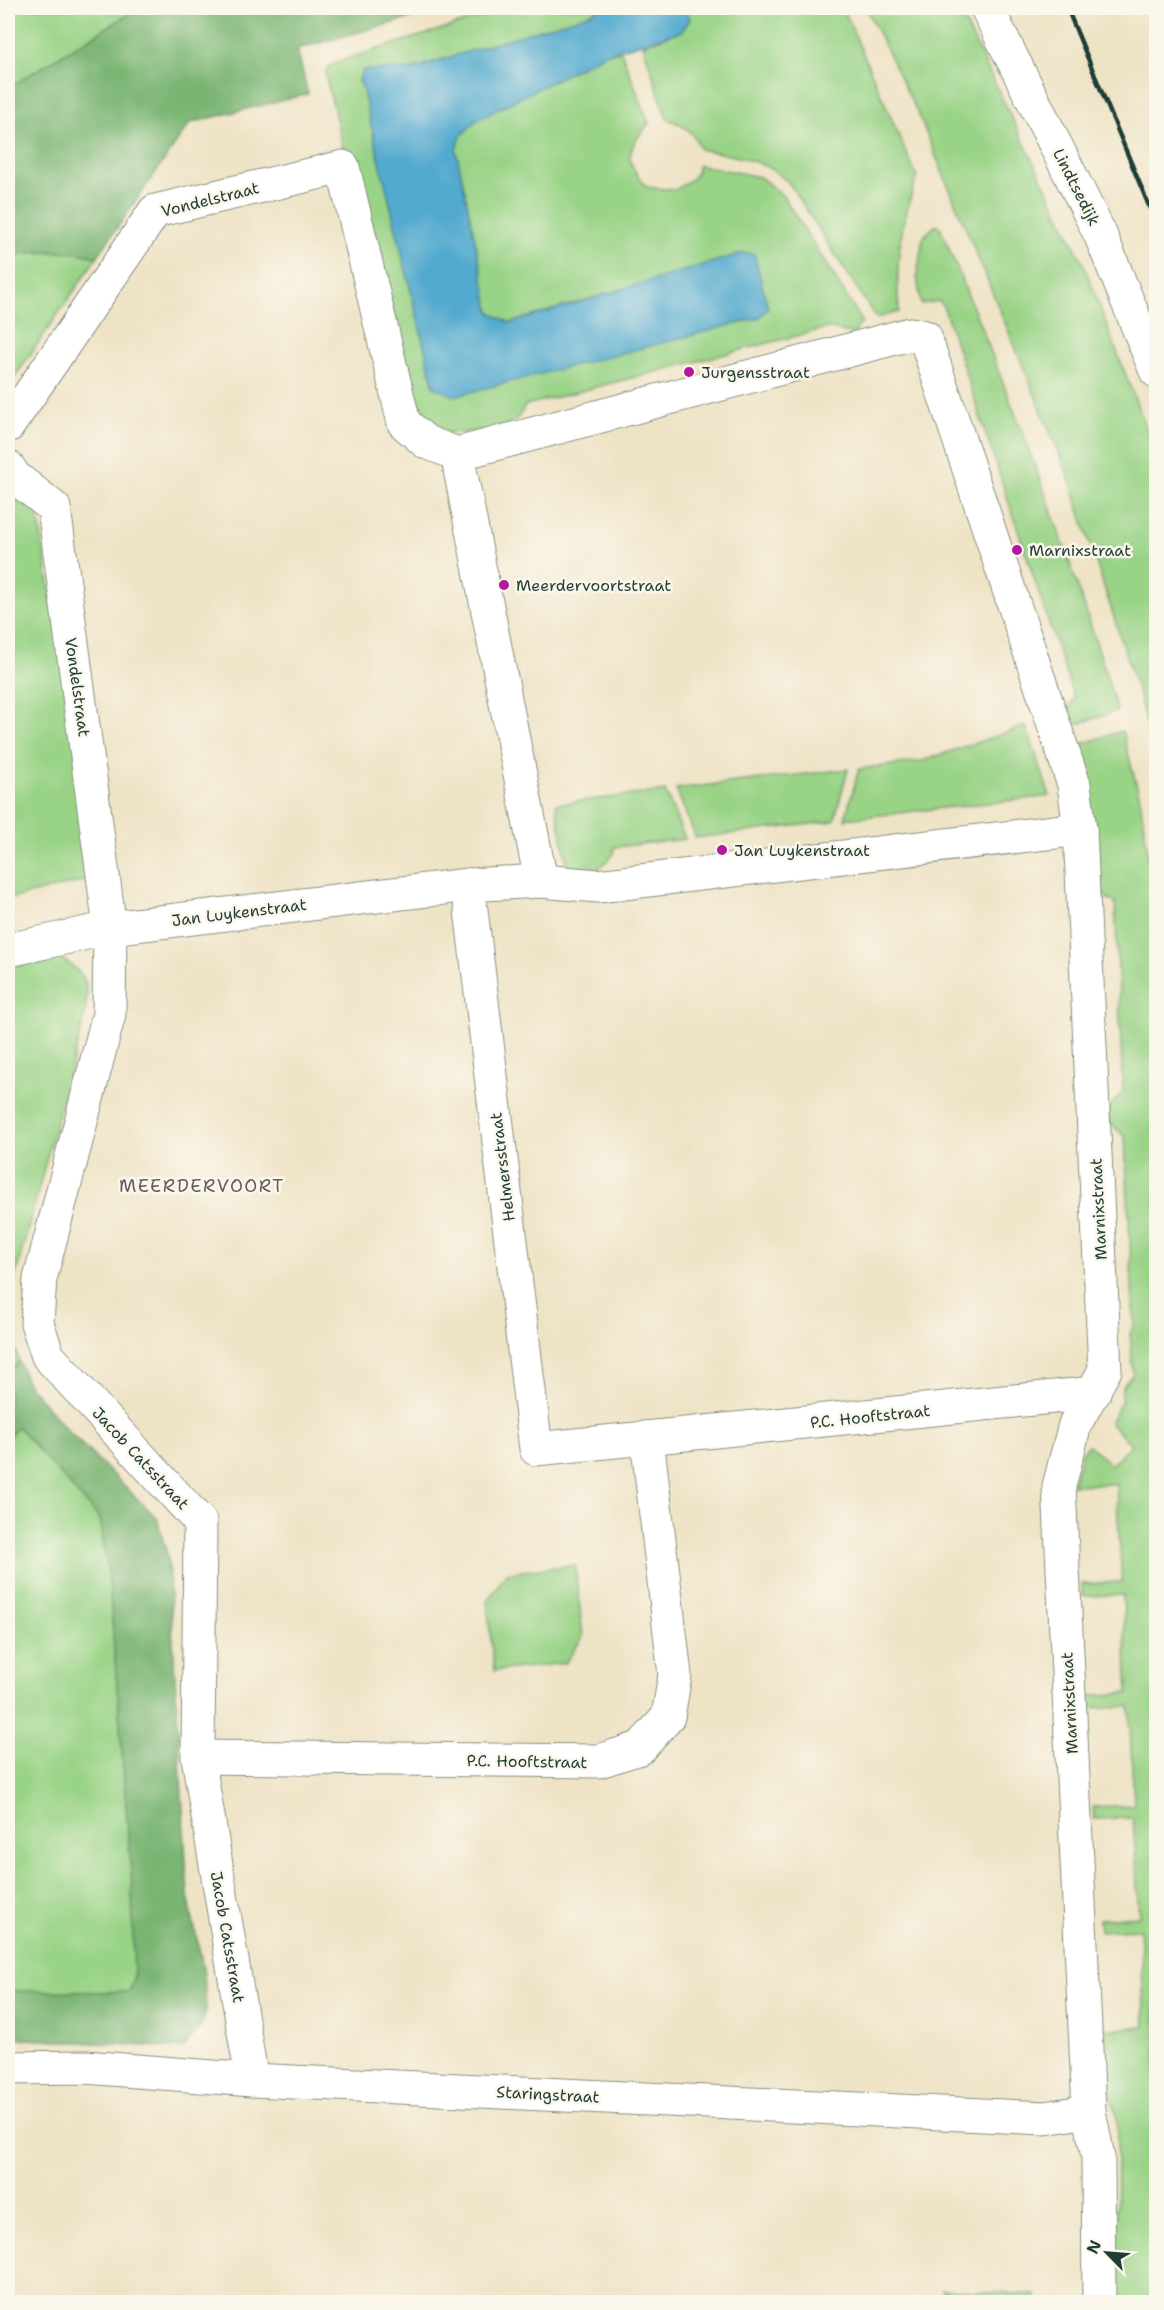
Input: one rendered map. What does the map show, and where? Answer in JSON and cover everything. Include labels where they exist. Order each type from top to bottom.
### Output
[{"type":"street","name":"Lindtsedijk","points":[[987,8],[1100,234],[1156,371]]},
{"type":"street","name":"Vondelstraat","points":[[8,426],[155,211],[343,167],[404,423],[426,442],[457,454]]},
{"type":"street","name":"Marnixstraat","points":[[457,454],[910,334],[925,337],[1074,785],[1080,829],[1105,1370],[1075,1424],[1059,1486],[1089,2111],[1098,2157],[1099,2302]]},
{"type":"street","points":[[457,454],[541,881]]},
{"type":"street","name":"Vondelstraat","points":[[8,467],[15,477],[54,508],[110,928]]},
{"type":"street","name":"Jan Luykenstraat","points":[[8,950],[110,928],[468,885],[541,881],[598,886],[1080,829]]},
{"type":"street","name":"Helmersstraat","points":[[468,885],[536,1449]]},
{"type":"street","name":"Jacob Catsstraat","points":[[110,928],[109,1014],[40,1279],[37,1323],[48,1356],[200,1522],[198,1757],[252,2080]]},
{"type":"street","name":"P.C. Hooftstraat","points":[[536,1449],[1094,1393]]},
{"type":"street","name":"P.C. Hooftstraat","points":[[198,1757],[599,1761],[640,1748],[668,1717],[675,1676],[647,1438]]},
{"type":"street","name":"Staringstraat","points":[[8,2068],[85,2067],[252,2080],[1044,2118],[1089,2111]]},
{"type":"green space","points":[[8,8],[139,8],[8,88]]},
{"type":"green space","points":[[139,8],[448,8],[297,49],[308,94],[190,123],[97,257],[52,251],[29,252],[8,257],[8,88]]},
{"type":"green space","points":[[510,8],[601,8],[590,14],[412,69],[363,70],[358,82],[361,83],[434,387],[438,390],[743,253],[509,323],[490,313],[456,150],[461,136],[475,121],[605,54],[621,51],[649,123],[636,141],[630,155],[639,178],[647,187],[675,190],[694,177],[699,165],[760,177],[783,196],[862,321],[854,334],[827,328],[526,405],[515,420],[490,429],[448,432],[437,429],[430,423],[415,404],[353,154],[344,151],[325,73],[330,66],[346,59]]},
{"type":"green space","points":[[684,8],[843,8],[917,177],[906,212],[900,243],[899,312],[876,318],[789,183],[758,163],[700,149],[688,130],[667,119],[643,45],[682,31],[690,19]]},
{"type":"green space","points":[[866,8],[958,8],[1083,263],[1156,454],[1156,764],[1138,692],[1067,472],[920,118]]},
{"type":"green space","points":[[936,225],[940,227],[965,287],[1035,467],[1078,588],[1117,711],[1068,727],[1065,718],[1074,698],[944,308],[939,301],[921,304],[917,276],[923,237]]},
{"type":"green space","points":[[75,252],[97,257],[8,387],[8,257],[21,253]]},
{"type":"green space","points":[[8,486],[37,509],[93,853],[89,880],[8,899]]},
{"type":"green space","points":[[1026,726],[1050,796],[845,819],[859,769],[922,761]]},
{"type":"green space","points":[[1122,731],[1140,798],[1156,910],[1156,2302],[1116,2302],[1117,2116],[1101,2071],[1100,2030],[1145,2027],[1140,1929],[1100,1931],[1099,1919],[1139,1916],[1133,1818],[1094,1819],[1093,1807],[1134,1805],[1129,1706],[1088,1708],[1088,1696],[1128,1693],[1123,1595],[1082,1596],[1082,1584],[1122,1582],[1116,1484],[1072,1485],[1082,1453],[1089,1445],[1111,1465],[1131,1444],[1110,1423],[1122,1400],[1122,1387],[1133,1374],[1130,1333],[1134,1325],[1125,1137],[1109,1122],[1108,1108],[1123,1092],[1115,902],[1109,900],[1096,886],[1075,746]]},
{"type":"green space","points":[[848,769],[834,821],[696,838],[676,789]]},
{"type":"green space","points":[[665,791],[685,839],[614,847],[614,854],[594,873],[568,869],[556,804]]},
{"type":"green space","points":[[59,957],[76,969],[84,980],[87,994],[85,1015],[12,1288],[13,1343],[19,1361],[8,1372],[8,968]]},
{"type":"green space","points":[[19,1361],[27,1383],[69,1432],[157,1518],[168,1558],[188,1896],[204,1972],[206,2010],[201,2025],[183,2048],[8,2038],[8,1991],[129,1992],[134,1978],[132,1885],[109,1579],[100,1519],[18,1427],[8,1437],[8,1372]]},
{"type":"green space","points":[[18,1427],[100,1519],[109,1579],[132,1885],[134,1978],[129,1992],[8,1991],[8,1437]]},
{"type":"green space","points":[[575,1565],[583,1637],[565,1663],[494,1671],[487,1601],[507,1573]]},
{"type":"green space","points":[[942,2290],[1036,2295],[1036,2302],[942,2302]]},
{"type":"water","points":[[601,8],[684,8],[690,19],[682,31],[605,54],[475,121],[461,136],[456,150],[490,312],[510,323],[743,253],[754,254],[768,308],[759,318],[455,396],[434,387],[361,83],[358,82],[363,70],[412,69],[590,14]]},
{"type":"railway","points":[[1067,8],[1156,223]]},
{"type":"place","name":"Jurgensstraat","points":[[689,372]]},
{"type":"place","name":"Marnixstraat","points":[[1017,550]]},
{"type":"place","name":"Meerdervoortstraat","points":[[504,585]]},
{"type":"place","name":"Jan Luykenstraat","points":[[722,850]]},
{"type":"district","name":"MEERDERVOORT","points":[[202,1186]]}]
